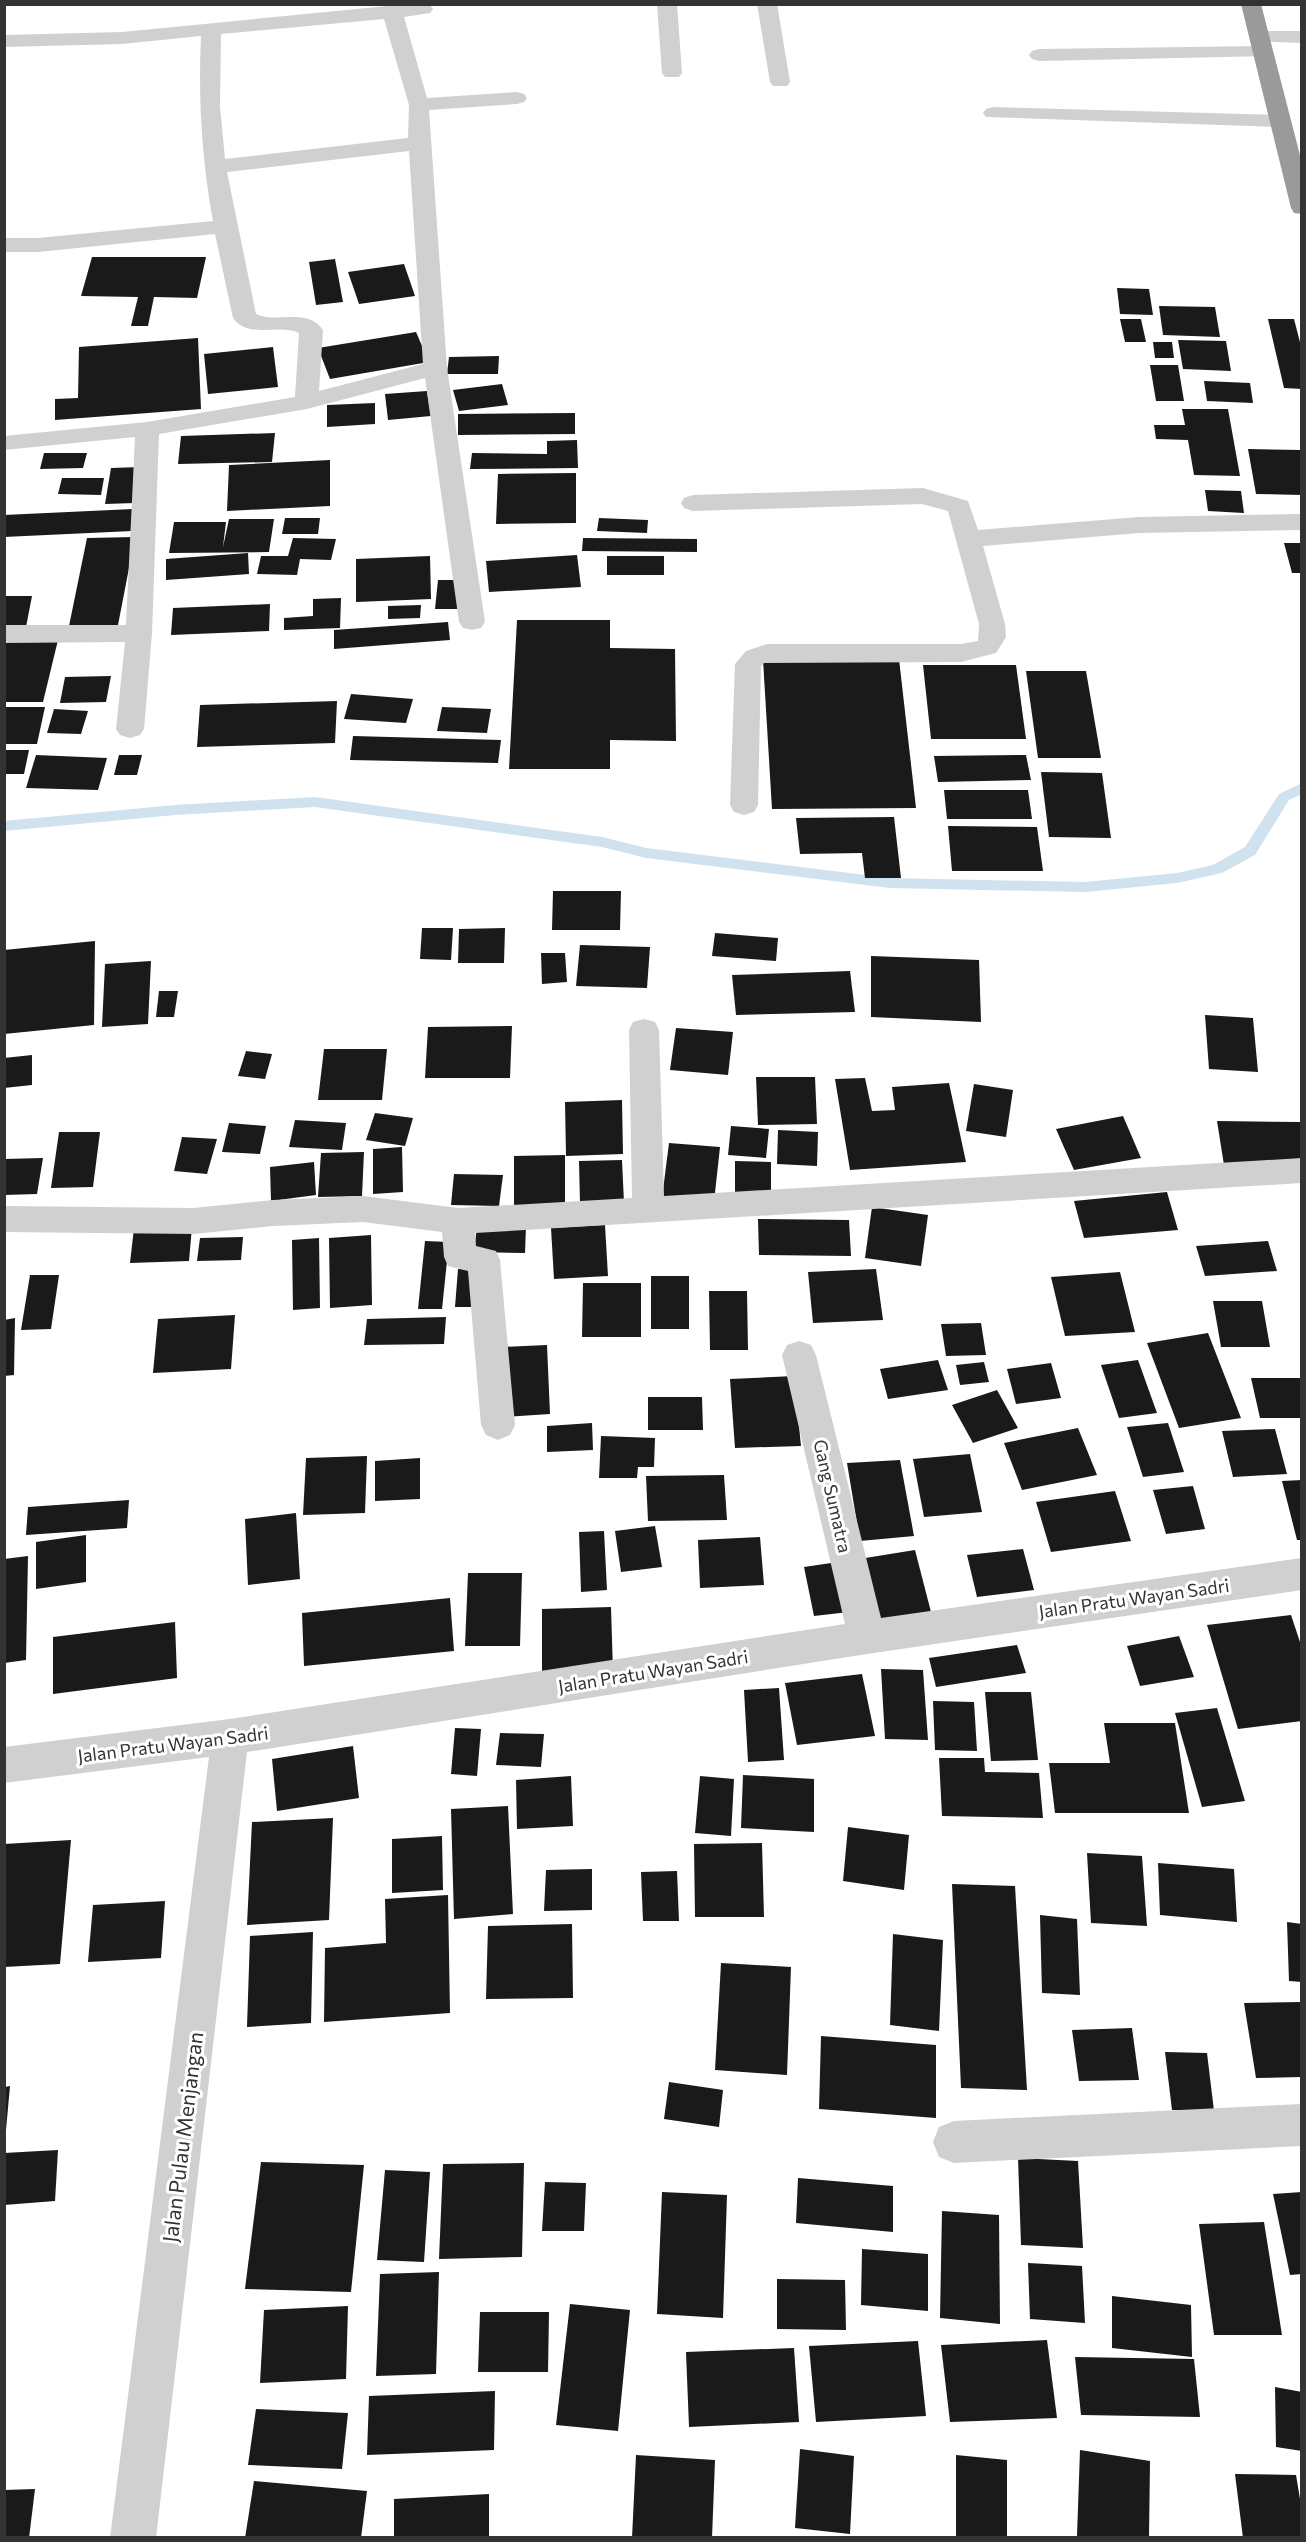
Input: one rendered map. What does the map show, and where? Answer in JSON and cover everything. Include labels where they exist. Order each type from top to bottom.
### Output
[{"type":"highway","points":[[1251,4],[1278,121],[1302,208]]},
{"type":"street","points":[[667,4],[672,73]]},
{"type":"street","points":[[767,4],[780,82]]},
{"type":"street","points":[[4,41],[122,38],[211,29],[326,12],[393,14],[423,9]]},
{"type":"street","points":[[393,14],[419,105],[418,143],[435,368],[472,622]]},
{"type":"street","points":[[211,29],[210,115],[214,167],[224,227],[246,318],[251,321],[303,325],[311,330],[307,402]]},
{"type":"street","points":[[1039,55],[1262,44],[1302,37]]},
{"type":"street","points":[[419,105],[517,98]]},
{"type":"street","points":[[993,113],[1278,121]]},
{"type":"street","points":[[214,167],[418,143]]},
{"type":"street","points":[[4,245],[38,245],[224,227]]},
{"type":"street","points":[[4,443],[147,429],[307,402],[435,368]]},
{"type":"street","points":[[130,729],[140,633],[147,429]]},
{"type":"street","points":[[693,503],[923,495],[959,506],[992,624],[993,637],[987,647],[961,653],[767,653],[754,657],[748,664],[744,805]]},
{"type":"street","points":[[970,539],[1139,525],[1302,522]]},
{"type":"street","points":[[4,634],[140,633]]},
{"type":"street","points":[[644,1030],[648,1211]]},
{"type":"street","points":[[4,1219],[193,1221],[273,1213],[363,1209],[458,1221],[1302,1170]]},
{"type":"street","points":[[458,1221],[460,1257],[484,1260],[498,1425]]},
{"type":"street","name":"Gang Sumatra","points":[[800,1355],[867,1637]]},
{"type":"street","name":"Jalan Pratu Wayan Sadri","points":[[4,1765],[230,1737],[867,1637],[1302,1574]]},
{"type":"street","name":"Jalan Pulau Menjangan","points":[[133,2538],[230,1737]]},
{"type":"street","points":[[954,2142],[1302,2125]]},
{"type":"building","points":[[92,257],[206,257],[197,298],[154,297],[148,326],[131,326],[138,297],[81,296]]},
{"type":"building","points":[[335,259],[343,302],[316,305],[309,262]]},
{"type":"building","points":[[404,264],[415,296],[359,304],[348,272]]},
{"type":"building","points":[[1117,288],[1149,289],[1153,315],[1120,314]]},
{"type":"building","points":[[1159,306],[1215,307],[1220,337],[1163,335]]},
{"type":"building","points":[[1120,319],[1141,319],[1146,342],[1125,342]]},
{"type":"building","points":[[1268,319],[1294,319],[1302,350],[1302,389],[1284,388]]},
{"type":"building","points":[[416,332],[429,362],[330,379],[318,348]]},
{"type":"building","points":[[198,338],[201,409],[55,420],[55,399],[78,398],[79,347]]},
{"type":"building","points":[[1178,340],[1226,341],[1231,371],[1183,369]]},
{"type":"building","points":[[1153,342],[1172,342],[1174,358],[1155,358]]},
{"type":"building","points":[[273,347],[278,387],[208,394],[204,354]]},
{"type":"building","points":[[499,356],[498,374],[447,374],[449,357]]},
{"type":"building","points":[[1150,365],[1178,365],[1184,401],[1156,401]]},
{"type":"building","points":[[1204,381],[1250,383],[1253,403],[1207,401]]},
{"type":"building","points":[[502,384],[508,405],[459,411],[453,390]]},
{"type":"building","points":[[427,391],[431,416],[388,420],[385,394]]},
{"type":"building","points":[[375,403],[375,424],[327,427],[327,405]]},
{"type":"building","points":[[1182,409],[1228,409],[1240,476],[1194,475],[1188,440],[1156,439],[1154,425],[1185,425]]},
{"type":"building","points":[[575,413],[575,434],[458,435],[458,414]]},
{"type":"building","points":[[275,433],[272,462],[178,464],[181,436]]},
{"type":"building","points":[[577,440],[578,468],[470,469],[472,453],[547,454],[547,441]]},
{"type":"building","points":[[1248,449],[1302,450],[1302,495],[1256,494]]},
{"type":"building","points":[[44,453],[87,453],[83,468],[40,469]]},
{"type":"building","points":[[330,460],[330,506],[227,511],[229,465]]},
{"type":"building","points":[[141,467],[135,503],[105,504],[111,468]]},
{"type":"building","points":[[576,473],[576,523],[496,524],[498,474]]},
{"type":"building","points":[[62,478],[104,478],[101,495],[58,494]]},
{"type":"building","points":[[1205,490],[1241,491],[1244,513],[1208,511]]},
{"type":"building","points":[[133,509],[132,531],[4,537],[4,515]]},
{"type":"building","points":[[285,518],[320,518],[318,534],[282,534]]},
{"type":"building","points":[[599,518],[648,520],[647,533],[597,531]]},
{"type":"building","points":[[229,519],[274,519],[269,552],[169,553],[174,522],[226,522],[223,547]]},
{"type":"building","points":[[135,537],[118,625],[69,626],[87,538]]},
{"type":"building","points":[[293,538],[336,539],[331,560],[300,559],[297,575],[257,574],[261,556],[288,556]]},
{"type":"building","points":[[583,538],[697,539],[697,552],[582,551]]},
{"type":"building","points":[[1284,543],[1302,543],[1302,573],[1292,573]]},
{"type":"building","points":[[248,553],[249,574],[166,580],[166,559]]},
{"type":"building","points":[[577,555],[581,587],[489,592],[486,561]]},
{"type":"building","points":[[430,556],[431,599],[356,602],[356,559]]},
{"type":"building","points":[[607,556],[664,556],[664,575],[607,575]]},
{"type":"building","points":[[438,580],[461,580],[458,609],[435,609]]},
{"type":"building","points":[[4,596],[32,596],[26,627],[4,627]]},
{"type":"building","points":[[341,598],[340,628],[284,630],[284,618],[313,616],[313,599]]},
{"type":"building","points":[[270,604],[269,631],[171,635],[173,608]]},
{"type":"building","points":[[421,605],[420,618],[388,619],[388,606]]},
{"type":"building","points":[[517,620],[610,620],[610,648],[675,649],[676,741],[610,740],[610,769],[509,769]]},
{"type":"building","points":[[448,622],[450,640],[334,649],[334,630]]},
{"type":"building","points":[[7,640],[58,640],[43,702],[4,702],[4,650]]},
{"type":"building","points":[[899,659],[916,808],[772,809],[763,660]]},
{"type":"building","points":[[923,665],[1016,665],[1026,739],[931,739]]},
{"type":"building","points":[[1026,671],[1086,671],[1101,758],[1038,758]]},
{"type":"building","points":[[111,676],[106,702],[60,703],[65,677]]},
{"type":"building","points":[[351,694],[413,699],[406,723],[344,719]]},
{"type":"building","points":[[337,701],[335,743],[197,747],[200,705]]},
{"type":"building","points":[[4,707],[45,707],[37,744],[4,744]]},
{"type":"building","points":[[442,707],[491,709],[487,733],[437,731]]},
{"type":"building","points":[[54,709],[88,711],[81,734],[47,733]]},
{"type":"building","points":[[353,736],[501,740],[498,763],[350,760]]},
{"type":"building","points":[[4,750],[29,750],[24,774],[4,774]]},
{"type":"building","points":[[36,755],[107,758],[98,790],[26,788]]},
{"type":"building","points":[[119,755],[142,755],[137,775],[114,775]]},
{"type":"building","points":[[1026,755],[1031,780],[938,782],[934,756]]},
{"type":"building","points":[[1041,772],[1102,773],[1111,838],[1049,837]]},
{"type":"building","points":[[944,790],[1028,790],[1032,819],[947,819]]},
{"type":"building","points":[[894,817],[901,878],[865,878],[862,853],[800,854],[796,818]]},
{"type":"building","points":[[948,826],[1037,827],[1043,871],[952,871]]},
{"type":"building","points":[[553,891],[621,891],[620,930],[552,930]]},
{"type":"building","points":[[422,928],[453,928],[451,960],[420,959]]},
{"type":"building","points":[[505,928],[504,963],[458,963],[459,929]]},
{"type":"building","points":[[715,933],[778,938],[776,961],[712,956]]},
{"type":"building","points":[[95,941],[94,1025],[4,1034],[4,950]]},
{"type":"building","points":[[580,945],[650,947],[647,988],[576,986]]},
{"type":"building","points":[[541,953],[565,953],[567,982],[542,984]]},
{"type":"building","points":[[871,956],[979,960],[981,1022],[871,1017]]},
{"type":"building","points":[[151,961],[148,1024],[102,1027],[105,964]]},
{"type":"building","points":[[850,971],[855,1012],[736,1015],[732,975]]},
{"type":"building","points":[[159,991],[178,991],[174,1017],[156,1017]]},
{"type":"building","points":[[1205,1015],[1253,1018],[1258,1072],[1209,1069]]},
{"type":"building","points":[[512,1026],[510,1078],[425,1078],[428,1027]]},
{"type":"building","points":[[676,1028],[733,1032],[728,1075],[670,1070]]},
{"type":"building","points":[[324,1049],[387,1049],[382,1100],[318,1100]]},
{"type":"building","points":[[246,1051],[272,1054],[265,1079],[238,1076]]},
{"type":"building","points":[[32,1055],[32,1085],[4,1088],[4,1058]]},
{"type":"building","points":[[756,1077],[815,1077],[817,1124],[758,1125]]},
{"type":"building","points":[[865,1078],[872,1111],[895,1110],[892,1087],[949,1083],[966,1162],[850,1170],[835,1079]]},
{"type":"building","points":[[974,1084],[1013,1090],[1006,1137],[966,1131]]},
{"type":"building","points":[[622,1100],[623,1154],[566,1156],[565,1102]]},
{"type":"building","points":[[375,1113],[413,1118],[405,1146],[366,1140]]},
{"type":"building","points":[[1123,1116],[1141,1158],[1074,1170],[1056,1129]]},
{"type":"building","points":[[295,1120],[346,1123],[342,1150],[289,1147]]},
{"type":"building","points":[[1217,1121],[1300,1122],[1302,1166],[1224,1165]]},
{"type":"building","points":[[229,1123],[266,1126],[260,1154],[222,1152]]},
{"type":"building","points":[[731,1126],[769,1129],[766,1158],[728,1155]]},
{"type":"building","points":[[778,1130],[818,1132],[817,1166],[777,1164]]},
{"type":"building","points":[[59,1132],[100,1132],[93,1187],[51,1188]]},
{"type":"building","points":[[182,1137],[217,1139],[207,1174],[174,1171]]},
{"type":"building","points":[[669,1143],[720,1147],[714,1202],[662,1198]]},
{"type":"building","points":[[402,1147],[403,1192],[373,1194],[373,1149]]},
{"type":"building","points":[[364,1152],[362,1196],[318,1197],[321,1153]]},
{"type":"building","points":[[565,1155],[565,1205],[514,1206],[514,1156]]},
{"type":"building","points":[[43,1158],[37,1194],[4,1195],[4,1159]]},
{"type":"building","points":[[622,1160],[624,1203],[580,1204],[579,1161]]},
{"type":"building","points":[[735,1161],[771,1162],[771,1197],[735,1196]]},
{"type":"building","points":[[314,1162],[316,1195],[271,1201],[270,1167]]},
{"type":"building","points":[[454,1174],[503,1175],[499,1206],[451,1205]]},
{"type":"building","points":[[1167,1192],[1178,1230],[1084,1238],[1074,1201]]},
{"type":"building","points":[[872,1207],[928,1215],[921,1266],[865,1258]]},
{"type":"building","points":[[758,1219],[849,1220],[851,1256],[759,1255]]},
{"type":"building","points":[[605,1225],[608,1276],[554,1279],[551,1228]]},
{"type":"building","points":[[477,1226],[526,1226],[525,1253],[474,1252]]},
{"type":"building","points":[[192,1227],[189,1261],[130,1263],[134,1228]]},
{"type":"building","points":[[371,1235],[372,1305],[330,1308],[329,1238]]},
{"type":"building","points":[[243,1237],[241,1260],[197,1261],[200,1238]]},
{"type":"building","points":[[319,1238],[320,1308],[293,1310],[292,1240]]},
{"type":"building","points":[[425,1241],[449,1242],[442,1309],[418,1309]]},
{"type":"building","points":[[1268,1241],[1277,1271],[1205,1276],[1196,1246]]},
{"type":"building","points":[[458,1269],[479,1270],[475,1307],[455,1307]]},
{"type":"building","points":[[876,1269],[883,1320],[813,1323],[808,1272]]},
{"type":"building","points":[[1120,1272],[1135,1332],[1065,1336],[1051,1277]]},
{"type":"building","points":[[30,1275],[59,1275],[51,1329],[21,1330]]},
{"type":"building","points":[[651,1276],[689,1276],[689,1329],[651,1329]]},
{"type":"building","points":[[583,1283],[641,1283],[641,1337],[582,1337]]},
{"type":"building","points":[[709,1291],[747,1291],[748,1350],[710,1350]]},
{"type":"building","points":[[1213,1301],[1262,1301],[1270,1347],[1221,1347]]},
{"type":"building","points":[[235,1315],[231,1369],[153,1373],[158,1319]]},
{"type":"building","points":[[446,1317],[444,1344],[364,1345],[367,1319]]},
{"type":"building","points":[[15,1318],[14,1375],[4,1376],[4,1320]]},
{"type":"building","points":[[981,1323],[986,1355],[946,1356],[941,1324]]},
{"type":"building","points":[[1208,1333],[1241,1418],[1179,1428],[1147,1343]]},
{"type":"building","points":[[547,1345],[550,1414],[502,1417],[501,1347]]},
{"type":"building","points":[[938,1360],[948,1390],[888,1399],[880,1369]]},
{"type":"building","points":[[1138,1360],[1157,1413],[1119,1418],[1101,1365]]},
{"type":"building","points":[[984,1362],[989,1382],[960,1385],[956,1365]]},
{"type":"building","points":[[1051,1363],[1061,1398],[1016,1404],[1007,1369]]},
{"type":"building","points":[[794,1376],[801,1446],[735,1448],[730,1379]]},
{"type":"building","points":[[1251,1378],[1302,1378],[1302,1418],[1260,1418]]},
{"type":"building","points":[[997,1390],[1018,1428],[973,1443],[952,1405]]},
{"type":"building","points":[[648,1397],[702,1397],[703,1430],[648,1430]]},
{"type":"building","points":[[592,1423],[593,1450],[547,1452],[547,1426]]},
{"type":"building","points":[[1168,1423],[1184,1472],[1143,1477],[1127,1427]]},
{"type":"building","points":[[1078,1428],[1097,1475],[1022,1490],[1004,1443]]},
{"type":"building","points":[[1275,1429],[1287,1474],[1233,1477],[1222,1431]]},
{"type":"building","points":[[601,1436],[655,1438],[654,1467],[638,1467],[637,1478],[599,1478]]},
{"type":"building","points":[[970,1454],[982,1512],[924,1517],[913,1459]]},
{"type":"building","points":[[367,1456],[365,1513],[303,1515],[306,1458]]},
{"type":"building","points":[[420,1458],[420,1499],[375,1501],[375,1461]]},
{"type":"building","points":[[900,1460],[914,1536],[860,1541],[847,1463]]},
{"type":"building","points":[[724,1475],[727,1520],[648,1521],[646,1476]]},
{"type":"building","points":[[1302,1480],[1302,1540],[1297,1540],[1282,1481]]},
{"type":"building","points":[[1193,1486],[1205,1529],[1166,1534],[1153,1490]]},
{"type":"building","points":[[1115,1491],[1131,1541],[1051,1552],[1036,1502]]},
{"type":"building","points":[[129,1500],[127,1528],[26,1535],[28,1507]]},
{"type":"building","points":[[296,1513],[300,1579],[248,1585],[245,1519]]},
{"type":"building","points":[[655,1526],[662,1567],[621,1572],[615,1531]]},
{"type":"building","points":[[604,1531],[607,1590],[581,1592],[579,1532]]},
{"type":"building","points":[[86,1535],[86,1582],[36,1589],[36,1542]]},
{"type":"building","points":[[760,1537],[764,1585],[700,1588],[698,1540]]},
{"type":"building","points":[[1023,1549],[1034,1590],[977,1597],[967,1555]]},
{"type":"building","points":[[915,1550],[931,1612],[875,1620],[859,1559]]},
{"type":"building","points":[[28,1556],[26,1660],[4,1663],[4,1559]]},
{"type":"building","points":[[838,1562],[849,1612],[814,1616],[804,1567]]},
{"type":"building","points":[[468,1573],[522,1573],[520,1646],[465,1646]]},
{"type":"building","points":[[450,1598],[454,1651],[304,1666],[302,1613]]},
{"type":"building","points":[[611,1607],[613,1672],[542,1674],[542,1609]]},
{"type":"building","points":[[1291,1615],[1302,1648],[1302,1721],[1238,1729],[1207,1625]]},
{"type":"building","points":[[175,1622],[177,1678],[53,1694],[53,1637]]},
{"type":"building","points":[[1179,1636],[1194,1677],[1140,1686],[1127,1646]]},
{"type":"building","points":[[1017,1645],[1026,1673],[936,1687],[929,1658]]},
{"type":"building","points":[[881,1669],[923,1670],[928,1740],[885,1739]]},
{"type":"building","points":[[862,1674],[875,1736],[797,1745],[785,1683]]},
{"type":"building","points":[[779,1688],[784,1760],[748,1762],[744,1690]]},
{"type":"building","points":[[985,1692],[1031,1692],[1038,1760],[991,1761]]},
{"type":"building","points":[[933,1701],[974,1702],[977,1751],[935,1750]]},
{"type":"building","points":[[1217,1708],[1245,1801],[1202,1807],[1175,1713]]},
{"type":"building","points":[[1104,1723],[1175,1723],[1189,1813],[1055,1813],[1049,1763],[1110,1763]]},
{"type":"building","points":[[455,1728],[481,1729],[477,1776],[451,1774]]},
{"type":"building","points":[[500,1733],[544,1734],[541,1767],[496,1765]]},
{"type":"building","points":[[353,1746],[359,1798],[277,1811],[272,1759]]},
{"type":"building","points":[[939,1758],[984,1758],[985,1772],[1039,1773],[1043,1818],[942,1816]]},
{"type":"building","points":[[743,1775],[814,1779],[814,1832],[741,1828]]},
{"type":"building","points":[[571,1776],[573,1826],[517,1829],[516,1780]]},
{"type":"building","points":[[700,1776],[734,1779],[731,1836],[695,1833]]},
{"type":"building","points":[[508,1806],[513,1914],[454,1919],[451,1809]]},
{"type":"building","points":[[333,1818],[329,1920],[247,1925],[252,1822]]},
{"type":"building","points":[[848,1827],[909,1835],[904,1890],[843,1881]]},
{"type":"building","points":[[442,1836],[443,1890],[392,1893],[392,1839]]},
{"type":"building","points":[[71,1840],[60,1964],[4,1967],[4,1844]]},
{"type":"building","points":[[762,1843],[764,1917],[695,1917],[694,1844]]},
{"type":"building","points":[[1087,1853],[1142,1856],[1147,1926],[1091,1923]]},
{"type":"building","points":[[1158,1863],[1234,1869],[1237,1922],[1160,1915]]},
{"type":"building","points":[[592,1869],[592,1910],[544,1911],[546,1870]]},
{"type":"building","points":[[677,1871],[679,1921],[643,1921],[641,1872]]},
{"type":"building","points":[[952,1884],[1015,1886],[1027,2090],[961,2088]]},
{"type":"building","points":[[448,1895],[450,2013],[324,2022],[325,1948],[386,1943],[385,1899]]},
{"type":"building","points":[[165,1901],[161,1958],[88,1962],[93,1905]]},
{"type":"building","points":[[1040,1915],[1077,1919],[1080,1995],[1042,1993]]},
{"type":"building","points":[[1287,1922],[1302,1924],[1302,1982],[1289,1981]]},
{"type":"building","points":[[572,1924],[573,1998],[486,1999],[488,1926]]},
{"type":"building","points":[[313,1932],[311,2023],[247,2027],[250,1936]]},
{"type":"building","points":[[893,1934],[943,1940],[939,2031],[890,2025]]},
{"type":"building","points":[[721,1963],[791,1967],[787,2075],[715,2070]]},
{"type":"building","points":[[1302,2002],[1302,2077],[1256,2078],[1244,2003]]},
{"type":"building","points":[[1132,2028],[1139,2080],[1079,2081],[1072,2030]]},
{"type":"building","points":[[821,2036],[936,2045],[936,2118],[819,2109]]},
{"type":"building","points":[[1165,2052],[1207,2053],[1214,2111],[1172,2110]]},
{"type":"building","points":[[669,2082],[723,2090],[719,2127],[664,2119]]},
{"type":"building","points":[[10,2086],[6,2130],[5,2130],[5,2087]]},
{"type":"building","points":[[58,2150],[55,2201],[4,2205],[4,2153]]},
{"type":"building","points":[[1018,2158],[1078,2161],[1083,2248],[1021,2245]]},
{"type":"building","points":[[261,2162],[364,2165],[351,2292],[245,2289]]},
{"type":"building","points":[[524,2163],[522,2257],[439,2259],[443,2164]]},
{"type":"building","points":[[385,2170],[430,2172],[424,2262],[377,2260]]},
{"type":"building","points":[[798,2178],[893,2186],[893,2232],[796,2223]]},
{"type":"building","points":[[545,2182],[586,2183],[584,2231],[542,2231]]},
{"type":"building","points":[[662,2192],[727,2195],[723,2318],[657,2314]]},
{"type":"building","points":[[1302,2192],[1302,2274],[1290,2275],[1273,2194]]},
{"type":"building","points":[[942,2211],[999,2215],[1000,2324],[940,2318]]},
{"type":"building","points":[[1264,2222],[1282,2335],[1214,2335],[1199,2224]]},
{"type":"building","points":[[862,2249],[928,2254],[928,2311],[861,2305]]},
{"type":"building","points":[[1028,2263],[1082,2266],[1085,2323],[1030,2319]]},
{"type":"building","points":[[439,2272],[436,2374],[376,2376],[380,2274]]},
{"type":"building","points":[[777,2279],[845,2280],[846,2330],[777,2329]]},
{"type":"building","points":[[1112,2296],[1191,2305],[1192,2357],[1112,2348]]},
{"type":"building","points":[[570,2304],[630,2310],[618,2431],[556,2425]]},
{"type":"building","points":[[348,2306],[346,2379],[260,2383],[264,2310]]},
{"type":"building","points":[[480,2312],[549,2312],[548,2372],[478,2372]]},
{"type":"building","points":[[1047,2340],[1057,2418],[950,2422],[941,2345]]},
{"type":"building","points":[[918,2341],[926,2416],[816,2422],[809,2346]]},
{"type":"building","points":[[794,2348],[799,2422],[689,2427],[686,2352]]},
{"type":"building","points":[[1075,2357],[1194,2359],[1200,2417],[1081,2415]]},
{"type":"building","points":[[1275,2387],[1302,2392],[1302,2451],[1276,2447]]},
{"type":"building","points":[[495,2391],[494,2450],[367,2455],[369,2396]]},
{"type":"building","points":[[256,2409],[348,2413],[342,2469],[248,2465]]},
{"type":"building","points":[[800,2449],[854,2456],[850,2534],[795,2528]]},
{"type":"building","points":[[1080,2450],[1150,2461],[1149,2538],[1077,2536]]},
{"type":"building","points":[[636,2455],[715,2460],[712,2538],[632,2538]]},
{"type":"building","points":[[956,2455],[1007,2460],[1007,2538],[956,2538]]},
{"type":"building","points":[[1235,2474],[1296,2475],[1302,2511],[1302,2538],[1243,2538]]},
{"type":"building","points":[[254,2481],[367,2491],[361,2538],[245,2538]]},
{"type":"building","points":[[35,2489],[29,2538],[4,2538],[4,2490]]},
{"type":"building","points":[[489,2494],[489,2538],[394,2538],[394,2499]]},
{"type":"waterway","points":[[4,826],[175,810],[315,802],[602,842],[646,853],[890,883],[1085,887],[1177,878],[1217,869],[1250,851],[1284,797],[1302,788]]}]
